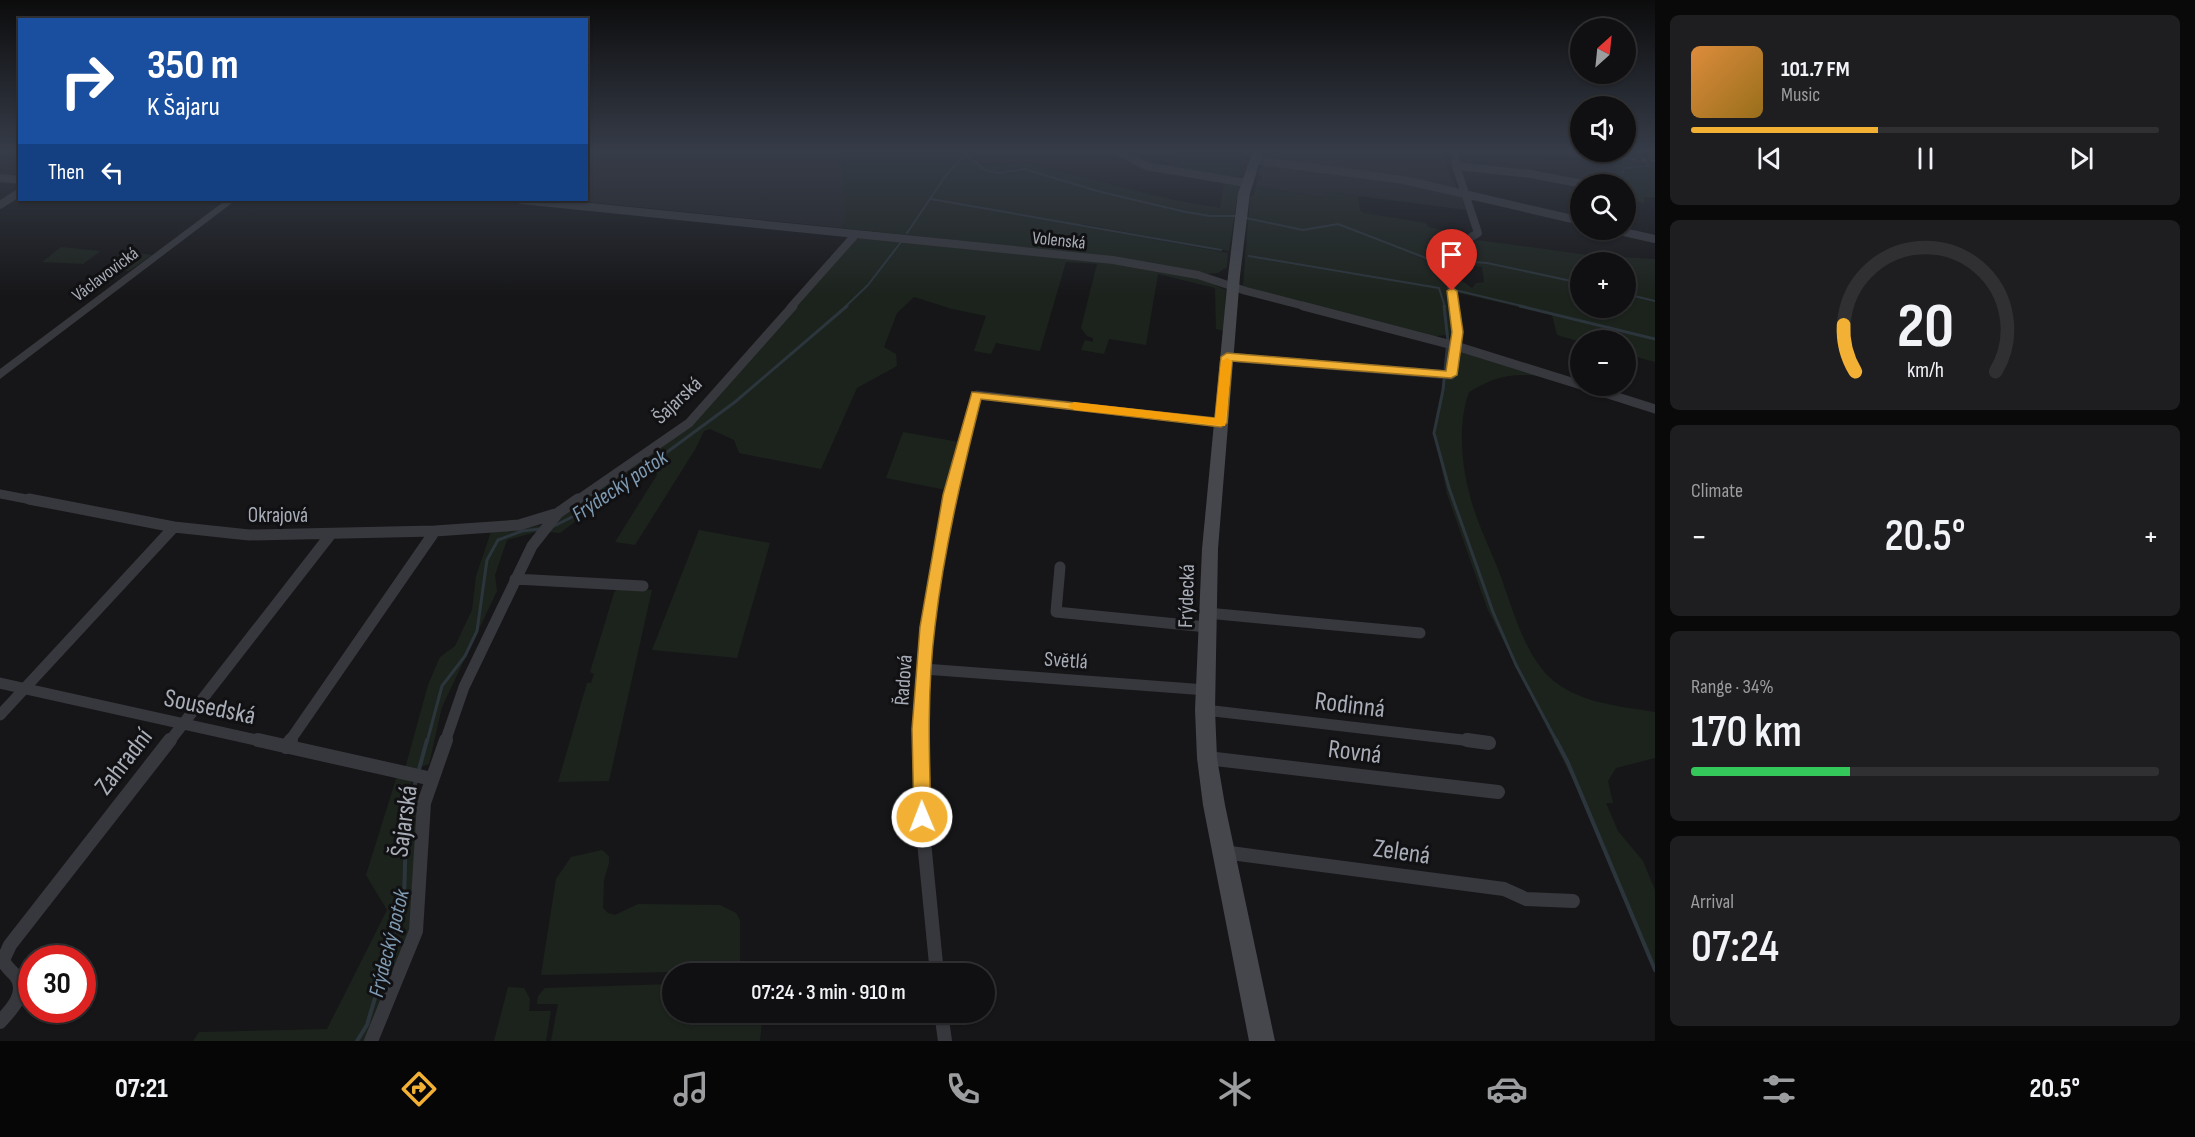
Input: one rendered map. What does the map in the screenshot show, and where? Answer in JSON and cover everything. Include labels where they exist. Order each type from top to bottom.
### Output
[{"type":"main road","name":"Frýdecká","points":[[1243,200],[1210,549],[1205,710],[1207,759],[1223,852],[1262,1041]]},
{"type":"street","points":[[1455,247],[1478,233],[1469,200]]},
{"type":"street","points":[[1491,200],[1570,218]]},
{"type":"street","name":"Václavovická","points":[[0,375],[230,201]]},
{"type":"street","name":"Volenská","points":[[531,201],[1113,260],[1175,270],[1204,278],[1234,281],[1246,291],[1456,346],[1570,381]]},
{"type":"street","name":"Šajarská","points":[[371,1041],[416,931],[424,803],[429,778],[464,687],[532,546],[558,513],[689,423],[856,234]]},
{"type":"street","points":[[1636,235],[1655,239]]},
{"type":"street","points":[[1227,357],[1451,375],[1458,332],[1449,271]]},
{"type":"street","name":"Řadová","points":[[936,963],[922,817],[920,729],[927,627],[950,495],[977,395],[1221,423]]},
{"type":"street","name":"Volenská","points":[[1615,396],[1655,409]]},
{"type":"street","name":"Okrajová","points":[[0,494],[174,527],[249,535],[435,531],[519,525],[558,513]]},
{"type":"street","points":[[0,715],[174,527]]},
{"type":"street","points":[[286,747],[435,531]]},
{"type":"street","name":"Zahradní","points":[[0,1022],[18,1000],[20,993],[20,984],[16,976],[5,967],[3,960],[10,945],[331,534]]},
{"type":"street","points":[[1060,567],[1056,612],[1420,633]]},
{"type":"street","points":[[515,579],[643,586]]},
{"type":"street","name":"Světlá","points":[[924,669],[1206,690]]},
{"type":"street","name":"Sousedská","points":[[0,683],[429,778]]},
{"type":"street","name":"Rodinná","points":[[1205,710],[1489,743]]},
{"type":"street","name":"Rovná","points":[[1207,759],[1498,792]]},
{"type":"street","name":"Zelená","points":[[1223,852],[1504,889],[1526,898],[1573,901]]},
{"type":"street","points":[[943,1023],[945,1041]]},
{"type":"shaded area","points":[[845,200],[1172,200],[1220,208],[1221,200],[1237,200],[1229,251],[1083,224],[1081,226],[1228,253],[1227,267],[1218,273],[1204,274],[1106,256],[843,228]]},
{"type":"shaded area","points":[[846,200],[847,211],[843,228],[579,201]]},
{"type":"shaded area","points":[[1250,200],[1359,200],[1360,210],[1364,213],[1426,223],[1428,227],[1467,234],[1446,244],[1449,250],[1457,251],[1477,240],[1570,252],[1570,318],[1636,318],[1636,258],[1655,259],[1655,362],[1636,357],[1636,330],[1570,330],[1570,339],[1557,335],[1552,315],[1459,293],[1449,299],[1454,331],[1452,335],[1433,336],[1247,289],[1243,286]],"holes":[[[1446,264],[1482,267],[1484,282],[1476,283],[1472,288],[1444,268]]]},
{"type":"shaded area","points":[[1386,200],[1463,200],[1466,210]]},
{"type":"shaded area","points":[[1636,200],[1644,200],[1645,204],[1636,201]]},
{"type":"shaded area","points":[[863,237],[1121,264],[1202,279],[1226,290],[1224,331],[1216,329],[1215,288],[1158,274],[1146,345],[1109,339],[1104,354],[1081,350],[1085,340],[1093,342],[1093,338],[1087,336],[1081,328],[1097,264],[1066,262],[1040,351],[996,343],[991,354],[974,351],[986,316],[952,309],[914,297],[897,313],[884,347],[896,354],[897,366],[857,388],[821,469],[739,453],[734,440],[710,429],[704,431],[696,448],[635,545],[615,542],[657,475],[654,466],[650,466],[560,533],[547,532],[562,515],[691,423],[854,240]]},
{"type":"shaded area","points":[[61,247],[101,251],[83,264],[42,262]]},
{"type":"shaded area","points":[[130,252],[152,255],[129,271],[108,269]]},
{"type":"shaded area","points":[[1448,346],[1539,376],[1502,377],[1469,392],[1462,429],[1464,468],[1472,502],[1518,625],[1531,653],[1548,676],[1571,692],[1598,702],[1655,712],[1655,758],[1616,768],[1608,781],[1613,803],[1606,803],[1618,831],[1643,861],[1655,890],[1655,973],[1582,798],[1487,608],[1447,494],[1435,437]]},
{"type":"shaded area","points":[[903,432],[959,442],[946,490],[886,478]]},
{"type":"shaded area","points":[[543,525],[540,531],[507,540],[495,575],[497,591],[442,707],[429,764],[415,769],[411,784],[421,801],[410,930],[366,1041],[193,1041],[199,1032],[327,1029],[387,910],[366,875],[396,779],[406,765],[428,685],[440,657],[455,646],[472,610],[476,576],[491,532]]},
{"type":"shaded area","points":[[699,530],[770,543],[737,658],[652,650]]},
{"type":"shaded area","points":[[616,590],[652,590],[609,781],[558,782],[587,683],[591,683],[594,674],[590,672],[614,593]]},
{"type":"shaded area","points":[[602,850],[609,856],[604,880],[603,908],[608,913],[615,915],[638,904],[720,905],[736,913],[740,920],[740,963],[662,963],[662,972],[541,975],[556,879],[571,857]]},
{"type":"shaded area","points":[[662,984],[662,1023],[762,1023],[760,1041],[551,1041],[558,1004],[537,1004],[538,996],[545,988]]},
{"type":"shaded area","points":[[508,987],[524,988],[530,999],[529,1011],[551,1011],[546,1041],[494,1041]]},
{"type":"waterway","name":"Frýdecký potok","points":[[907,233],[929,200]]},
{"type":"waterway","points":[[934,200],[1221,250]]},
{"type":"waterway","points":[[1133,200],[1210,216],[1239,216]]},
{"type":"waterway","points":[[1246,218],[1303,230],[1338,224],[1426,258],[1487,263],[1570,281]]},
{"type":"waterway","name":"Frýdecký potok","points":[[845,307],[868,285],[901,242]]},
{"type":"waterway","points":[[1249,256],[1439,288],[1445,307]]},
{"type":"waterway","points":[[1455,290],[1526,307]]},
{"type":"waterway","points":[[1636,296],[1655,301]]},
{"type":"waterway","name":"Frýdecký potok","points":[[552,527],[594,506],[735,402],[847,306]]},
{"type":"waterway","points":[[1444,306],[1448,341],[1443,390],[1434,433],[1449,488],[1493,612],[1516,665],[1557,742]]},
{"type":"waterway","points":[[1520,306],[1655,339]]},
{"type":"waterway","name":"Frýdecký potok","points":[[427,742],[442,686],[465,656],[477,631],[487,560],[498,540],[522,531],[540,529]]},
{"type":"waterway","name":"Frýdecký potok","points":[[418,773],[427,740]]},
{"type":"waterway","points":[[1556,740],[1568,763],[1655,970]]},
{"type":"waterway","name":"Frýdecký potok","points":[[357,1041],[367,1025],[404,900],[406,830],[416,779]]},
{"type":"slow traffic","points":[[1074,406],[1221,423],[1227,361]]},
{"type":"route","points":[[922,817],[920,729],[927,627],[950,495],[977,395],[1221,423],[1227,357],[1451,375],[1458,332],[1452,291]]}]
